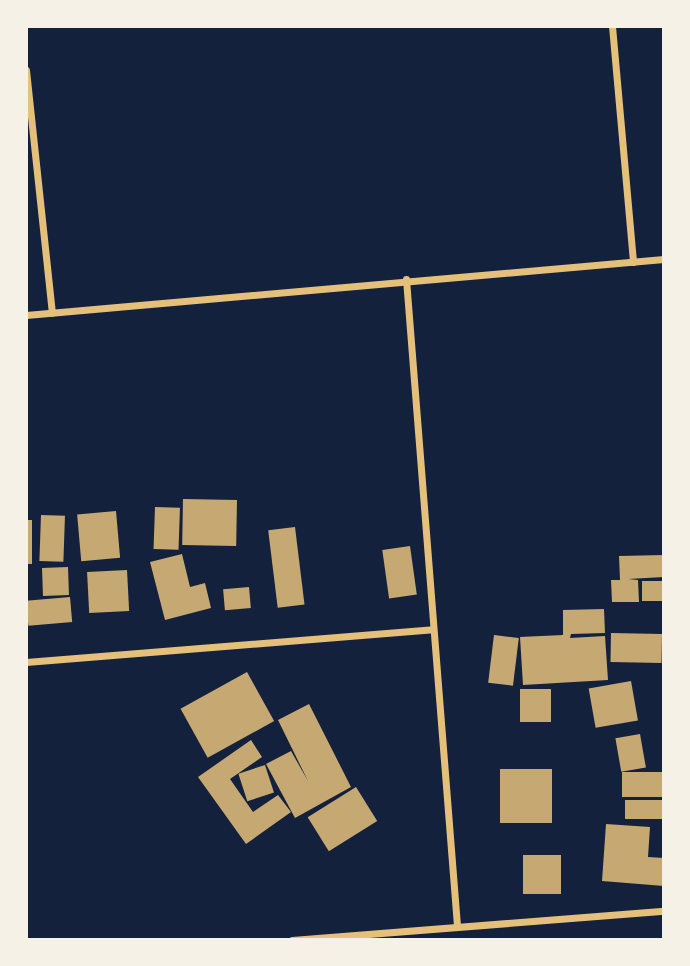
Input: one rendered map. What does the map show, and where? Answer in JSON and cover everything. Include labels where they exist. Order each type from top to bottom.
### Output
[{"type":"street","points":[[612,26],[633,262]]},
{"type":"street","points":[[26,70],[52,313]]},
{"type":"street","points":[[26,315],[406,279],[664,259]]},
{"type":"street","points":[[406,279],[457,925]]},
{"type":"street","points":[[26,662],[433,629]]},
{"type":"street","points":[[292,940],[457,925],[664,911]]},
{"type":"building","points":[[183,499],[237,500],[236,546],[182,545]]},
{"type":"building","points":[[155,507],[180,508],[179,550],[154,549]]},
{"type":"building","points":[[116,511],[120,558],[81,561],[77,514]]},
{"type":"building","points":[[41,515],[65,516],[63,562],[39,561]]},
{"type":"building","points":[[26,520],[32,520],[32,564],[26,564]]},
{"type":"building","points":[[295,527],[305,604],[278,608],[268,530]]},
{"type":"building","points":[[410,546],[417,595],[389,598],[382,550]]},
{"type":"building","points":[[182,554],[190,587],[205,583],[211,608],[165,620],[150,562]]},
{"type":"building","points":[[664,555],[664,577],[628,579],[638,580],[639,602],[612,602],[611,580],[620,580],[619,556]]},
{"type":"building","points":[[68,567],[69,595],[43,596],[42,568]]},
{"type":"building","points":[[127,570],[129,611],[89,613],[87,572]]},
{"type":"building","points":[[642,581],[664,581],[664,601],[642,601]]},
{"type":"building","points":[[249,587],[251,608],[225,610],[223,589]]},
{"type":"building","points":[[70,597],[72,622],[28,626],[26,601]]},
{"type":"building","points":[[604,609],[605,633],[571,634],[570,638],[605,636],[608,680],[523,685],[520,637],[563,635],[563,610]]},
{"type":"building","points":[[611,633],[662,634],[661,663],[610,662]]},
{"type":"building","points":[[494,635],[519,638],[513,686],[488,683]]},
{"type":"building","points":[[247,672],[274,721],[208,758],[181,709]]},
{"type":"building","points":[[631,681],[638,720],[596,728],[589,688]]},
{"type":"building","points":[[520,689],[551,689],[551,722],[520,722]]},
{"type":"building","points":[[309,704],[351,787],[295,818],[266,764],[291,751],[308,781],[278,720]]},
{"type":"building","points":[[640,734],[646,767],[621,772],[615,738]]},
{"type":"building","points":[[251,740],[262,757],[230,779],[253,812],[278,795],[291,812],[246,844],[198,777]]},
{"type":"building","points":[[265,765],[274,793],[247,801],[238,774]]},
{"type":"building","points":[[500,769],[552,769],[552,823],[500,823]]},
{"type":"building","points":[[622,772],[664,772],[664,797],[622,797]]},
{"type":"building","points":[[356,787],[377,821],[329,851],[308,817]]},
{"type":"building","points":[[625,800],[664,800],[664,819],[625,819]]},
{"type":"building","points":[[606,824],[650,827],[648,857],[664,858],[664,886],[602,881]]},
{"type":"building","points":[[523,855],[561,855],[561,894],[523,894]]}]
